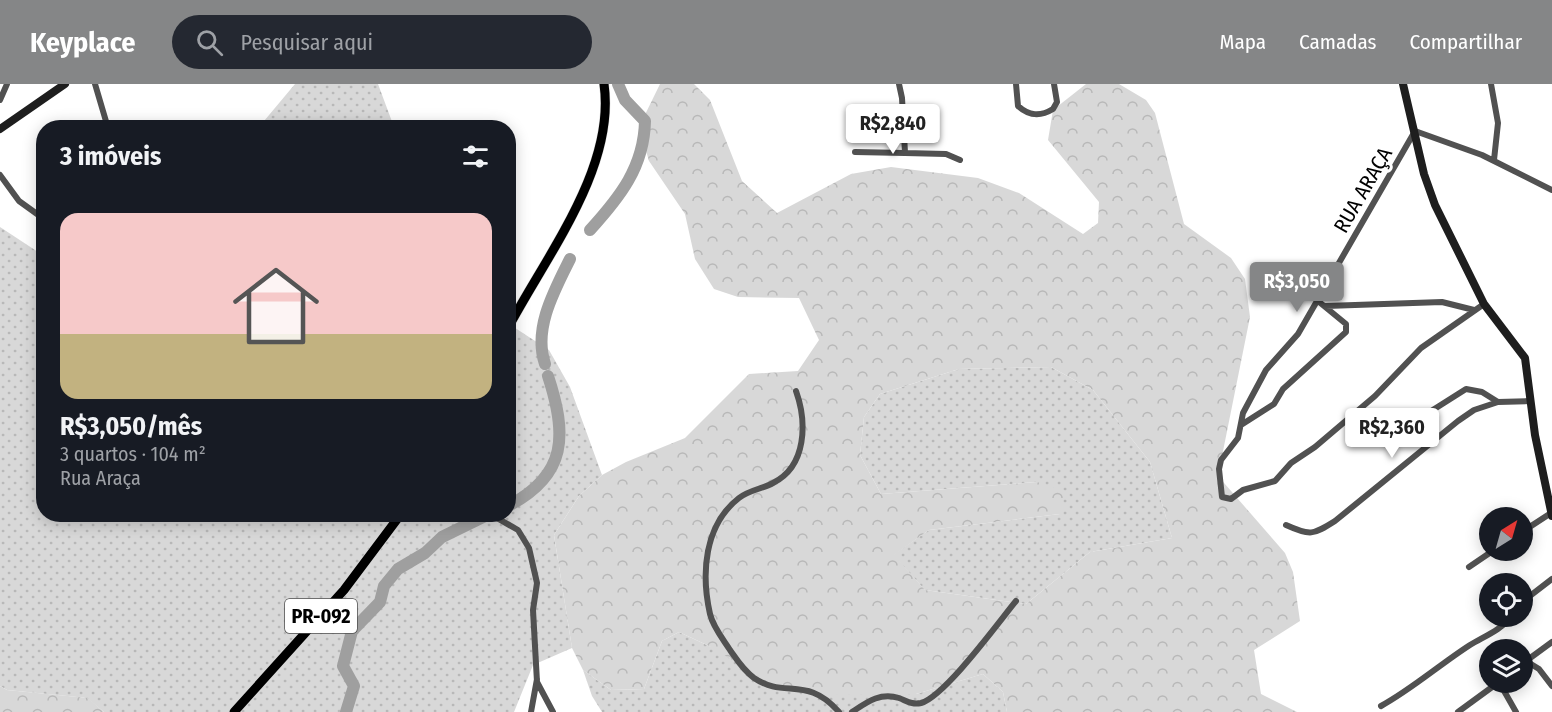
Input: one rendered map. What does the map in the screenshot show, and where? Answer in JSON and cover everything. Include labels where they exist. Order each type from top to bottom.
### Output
[{"type":"main road","points":[[516,314],[571,216],[593,167],[606,121],[604,84]]},
{"type":"main road","name":"PR-092","points":[[234,712],[344,590],[394,522]]},
{"type":"street","points":[[0,100],[7,84]]},
{"type":"street","points":[[0,129],[65,84]]},
{"type":"street","points":[[95,84],[106,120]]},
{"type":"street","points":[[899,84],[905,153]]},
{"type":"street","points":[[1016,84],[1018,106],[1026,113],[1035,115],[1053,109],[1057,102],[1054,84]]},
{"type":"street","points":[[1403,84],[1424,174],[1435,205],[1484,304],[1521,349],[1529,372],[1535,435],[1551,515],[1533,526]]},
{"type":"street","points":[[1491,84],[1498,123],[1494,160]]},
{"type":"street","points":[[1415,131],[1494,160],[1552,190]]},
{"type":"street","name":"RUA ARAÇA","points":[[1415,131],[1318,302],[1292,343],[1266,370],[1243,413],[1238,438],[1222,454],[1219,469],[1222,497],[1231,499],[1249,487],[1275,482],[1291,463],[1315,447],[1375,396],[1421,348],[1458,325],[1474,310]]},
{"type":"street","points":[[855,152],[946,154],[960,160]]},
{"type":"street","points":[[0,175],[19,201],[36,213]]},
{"type":"street","points":[[1241,425],[1274,404],[1283,389],[1346,332],[1346,324],[1318,302]]},
{"type":"street","points":[[1326,306],[1442,302],[1474,310],[1484,304]]},
{"type":"street","points":[[1417,420],[1466,389],[1482,392],[1498,402]]},
{"type":"street","points":[[796,391],[801,412],[800,453],[786,475],[775,482],[742,495],[730,505],[712,535],[704,566],[710,616],[718,632],[743,668],[754,678],[784,689],[814,691],[822,695],[839,712]]},
{"type":"street","points":[[1286,525],[1307,533],[1315,533],[1335,521],[1458,421],[1474,411],[1498,402],[1532,401]]},
{"type":"street","points":[[503,522],[522,534],[531,556],[537,583],[533,610],[540,692],[553,712]]},
{"type":"street","points":[[1469,567],[1479,560]]},
{"type":"street","points":[[1533,594],[1552,579]]},
{"type":"street","points":[[852,712],[879,696],[897,698],[912,704],[927,700],[945,686],[1016,601]]},
{"type":"street","points":[[1380,706],[1401,695],[1471,645],[1502,627]]},
{"type":"street","points":[[1533,656],[1552,642]]},
{"type":"street","points":[[1533,666],[1539,669],[1552,686]]},
{"type":"street","points":[[531,712],[532,696],[538,676]]},
{"type":"street","points":[[1458,712],[1484,693]]},
{"type":"street","points":[[1505,693],[1516,712]]},
{"type":"green space","points":[[295,84],[378,84],[391,120],[265,120]]},
{"type":"green space","points":[[660,84],[694,84],[710,100],[742,181],[777,213],[851,174],[891,167],[978,178],[1019,193],[1083,234],[1098,223],[1099,202],[1048,140],[1053,110],[1086,84],[1119,84],[1146,100],[1155,113],[1184,224],[1231,258],[1245,279],[1250,317],[1218,476],[1285,553],[1293,572],[1300,621],[1254,650],[1261,694],[1297,712],[1007,712],[1003,692],[983,674],[916,694],[812,695],[770,683],[709,646],[679,632],[662,641],[644,689],[611,690],[583,670],[572,648],[554,535],[579,496],[602,475],[626,462],[685,438],[749,374],[798,371],[819,340],[799,298],[738,297],[714,289],[695,259],[685,214],[649,161],[639,127]],"holes":[[[1051,367],[1093,390],[1150,462],[1172,538],[1090,552],[1026,604],[925,590],[894,555],[929,530],[1060,514],[1065,491],[1037,482],[881,494],[860,455],[864,417],[880,394],[959,369]]]},
{"type":"green space","points":[[0,227],[36,251],[36,522],[516,522],[516,329],[549,350],[570,387],[602,475],[579,496],[554,535],[572,648],[533,665],[514,712],[104,712],[87,698],[7,690],[0,686]]},
{"type":"green space","points":[[1051,367],[1093,390],[1150,462],[1172,538],[1090,552],[1026,604],[925,590],[893,555],[929,530],[1060,514],[1037,482],[881,494],[860,455],[864,417],[880,394],[959,369]]},
{"type":"green space","points":[[679,632],[709,646],[916,694],[983,674],[1003,692],[1007,712],[602,712],[592,696],[583,670],[611,690],[644,689],[662,641]]},
{"type":"green space","points":[[0,686],[7,690],[88,698],[104,712],[0,712]]},
{"type":"waterway","points":[[590,230],[611,206],[628,180],[635,167],[644,138],[645,121],[625,100],[618,84]]},
{"type":"waterway","points":[[545,364],[542,351],[543,324],[552,297],[570,259]]},
{"type":"waterway","points":[[516,501],[542,481],[552,467],[558,451],[560,434],[558,416],[548,376]]},
{"type":"waterway","points":[[346,712],[354,686],[343,666],[352,631],[380,602],[384,586],[398,569],[425,553],[442,537],[473,522]]}]
